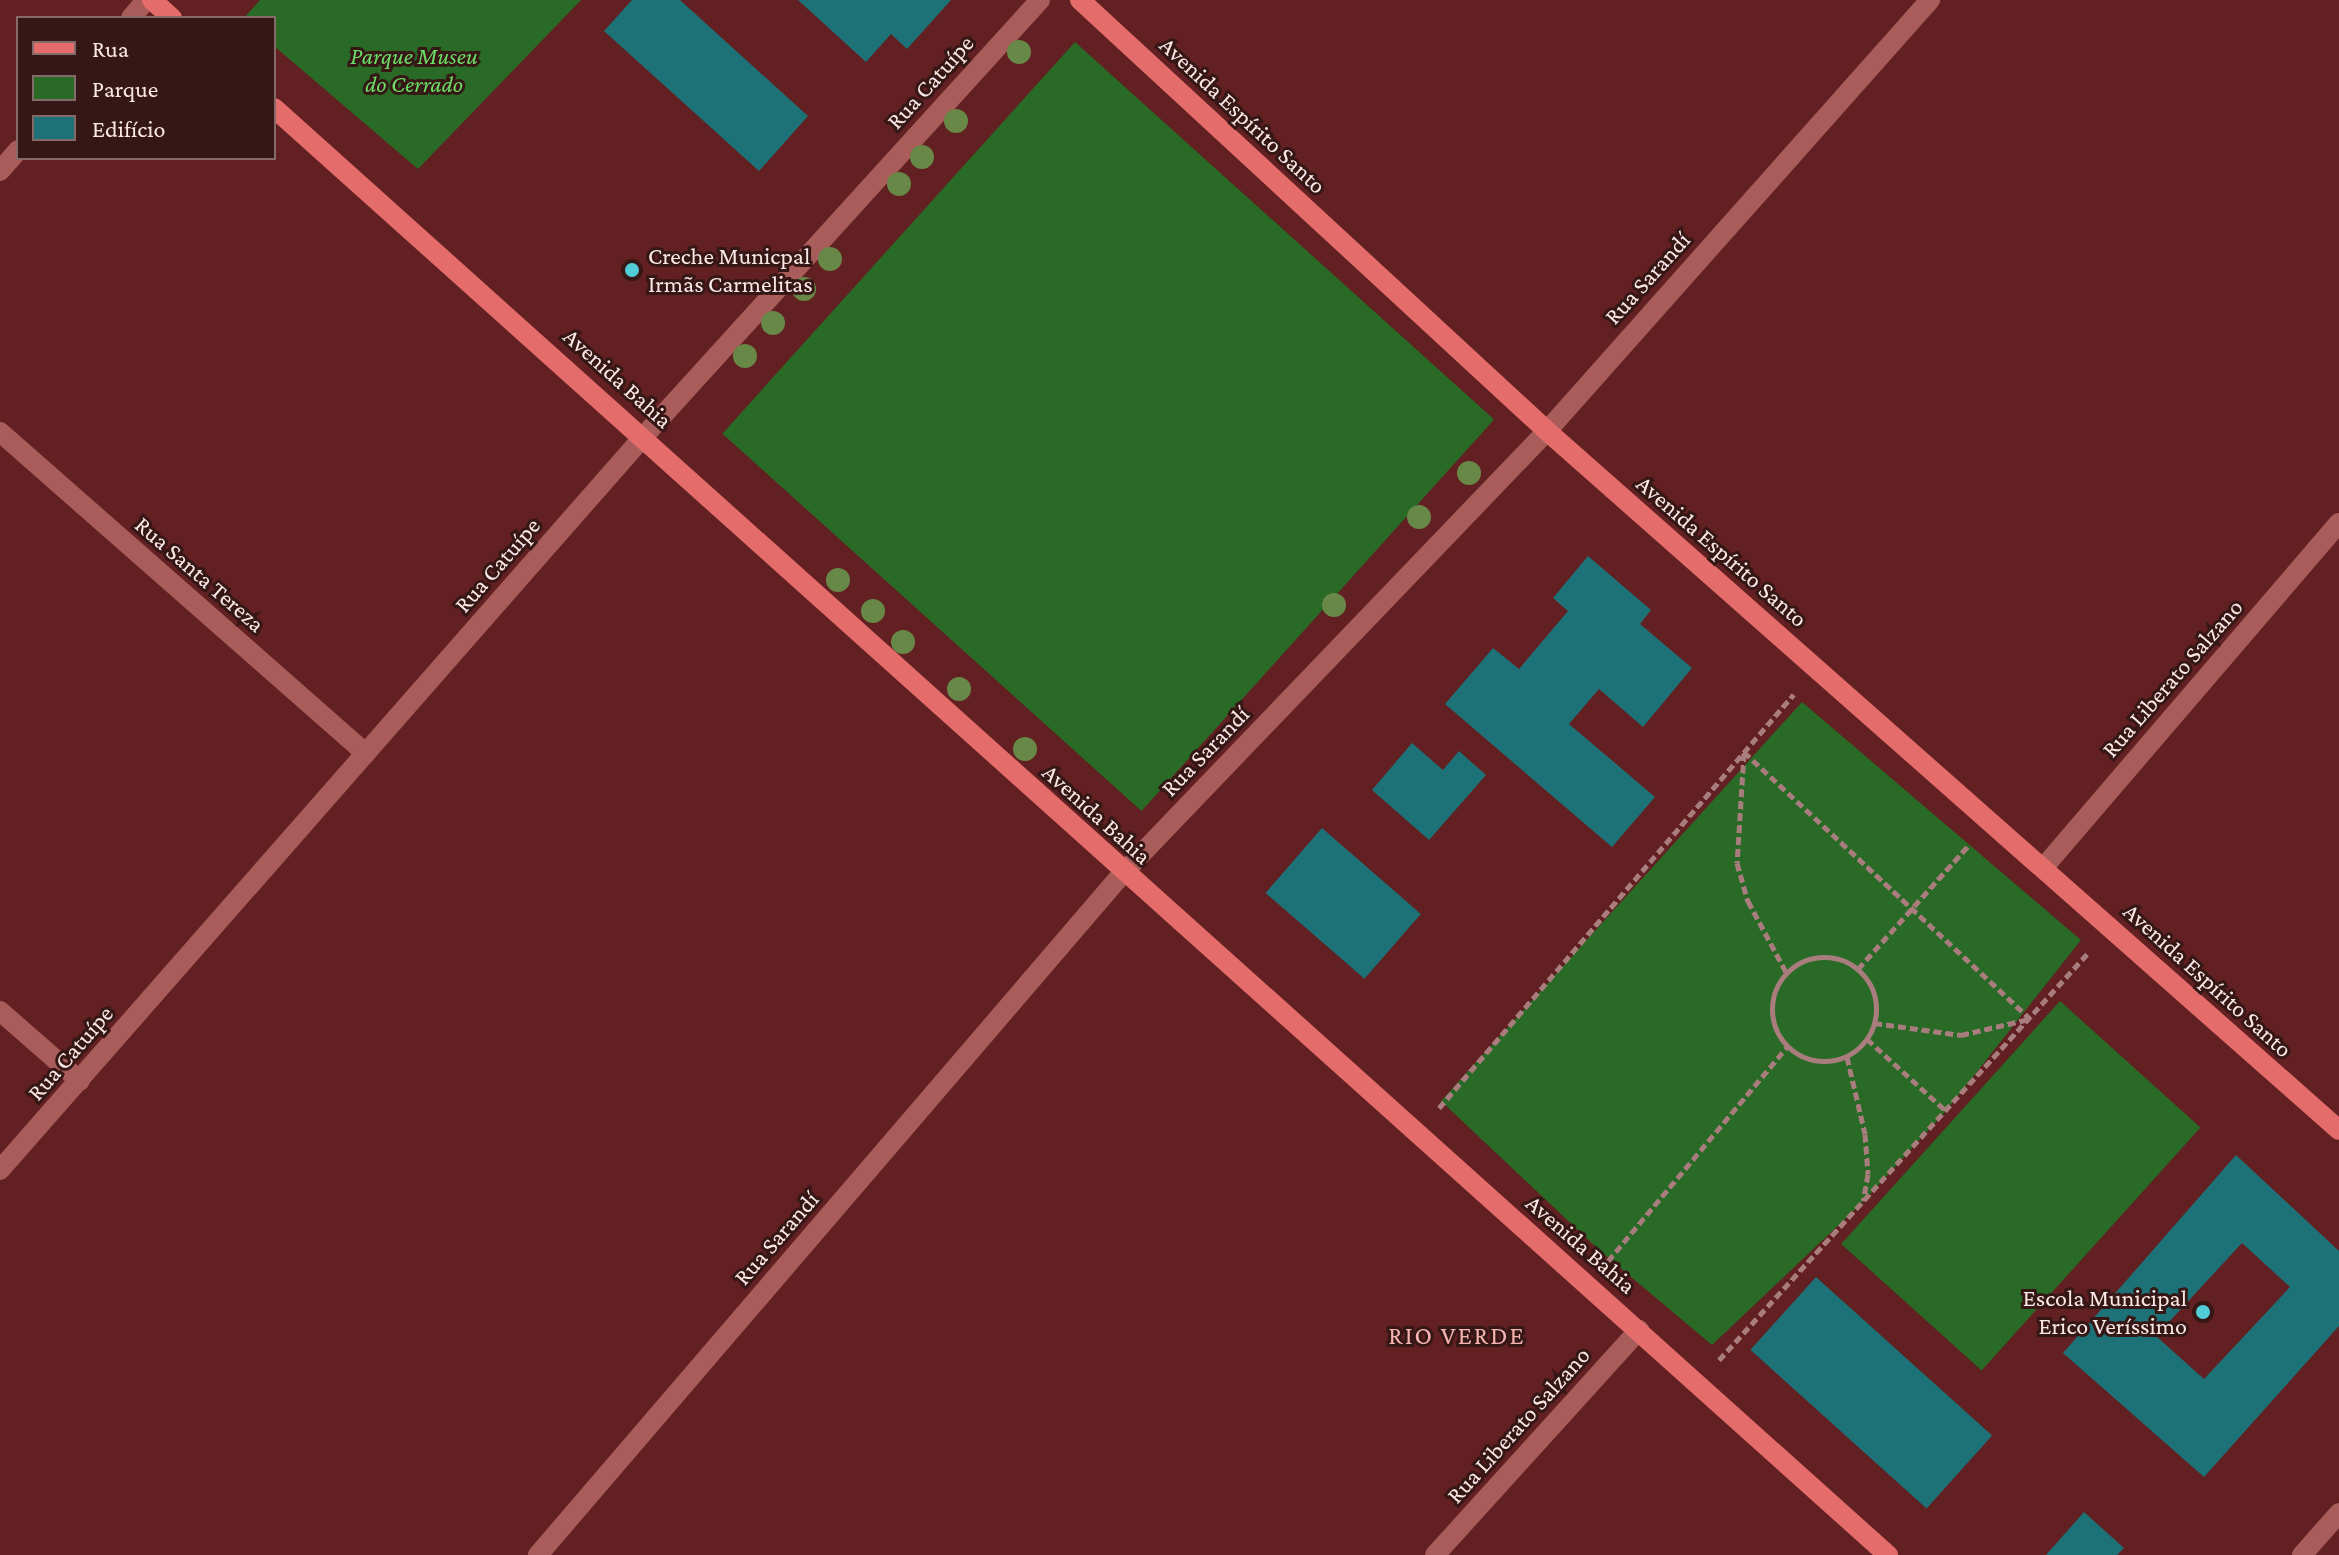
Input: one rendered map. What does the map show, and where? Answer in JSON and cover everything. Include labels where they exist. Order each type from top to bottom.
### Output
[{"type":"street","points":[[133,16],[149,0],[169,16]]},
{"type":"street","name":"Rua Catuípe","points":[[0,1170],[644,436],[1040,0]]},
{"type":"street","name":"Avenida Espírito Santo","points":[[1080,0],[1547,431],[2339,1130]]},
{"type":"street","name":"Rua Sarandí","points":[[538,1555],[1123,873],[1547,431],[1930,0]]},
{"type":"street","name":"Avenida Bahia","points":[[276,110],[644,436],[1415,1135],[1585,1281],[1888,1555]]},
{"type":"street","points":[[0,171],[16,152]]},
{"type":"street","name":"Rua Santa Tereza","points":[[0,432],[366,754]]},
{"type":"street","name":"Rua Liberato Salzano","points":[[2044,867],[2339,523]]},
{"type":"street","points":[[0,1011],[80,1081]]},
{"type":"street","name":"Rua Liberato Salzano","points":[[1435,1555],[1639,1330]]},
{"type":"street","points":[[2302,1555],[2339,1513]]},
{"type":"path","points":[[1415,1135],[1816,669]]},
{"type":"path","points":[[1744,752],[2030,1019]]},
{"type":"path","points":[[1744,752],[1737,863],[1748,901],[1786,972]]},
{"type":"path","points":[[1858,969],[1990,822]]},
{"type":"path","points":[[1698,1382],[2111,929]]},
{"type":"path","points":[[1830,956],[1858,969],[1874,994],[1874,1023],[1867,1039],[1847,1057],[1816,1061],[1787,1047],[1772,1018],[1777,986],[1786,972],[1799,962],[1830,956]]},
{"type":"path","points":[[1874,1023],[1961,1035],[2030,1019]]},
{"type":"path","points":[[1867,1039],[1946,1111]]},
{"type":"path","points":[[1585,1281],[1608,1261],[1787,1047]]},
{"type":"path","points":[[1847,1057],[1865,1134],[1868,1174],[1863,1202]]},
{"type":"green space","name":"Parque Museu do Cerrado","points":[[260,0],[581,0],[418,169],[276,48],[276,16],[246,16]]},
{"type":"green space","points":[[1075,42],[1494,419],[1142,811],[722,434]]},
{"type":"green space","points":[[1802,702],[2081,940],[1946,1111],[1863,1202],[1712,1345],[1599,1250],[1441,1101]]},
{"type":"green space","points":[[2060,1001],[2200,1127],[1982,1370],[1841,1244]]},
{"type":"building","points":[[632,0],[680,0],[808,116],[759,171],[604,31]]},
{"type":"building","points":[[798,0],[951,0],[907,49],[891,34],[866,62]]},
{"type":"building","points":[[1588,556],[1651,610],[1640,624],[1692,668],[1643,727],[1599,689],[1569,724],[1655,797],[1612,847],[1445,704],[1493,648],[1519,669],[1568,611],[1553,598]]},
{"type":"building","points":[[1412,743],[1443,770],[1459,751],[1486,775],[1429,840],[1372,790]]},
{"type":"building","points":[[1322,828],[1421,914],[1364,979],[1266,893]]},
{"type":"building","points":[[2236,1155],[2339,1251],[2339,1326],[2204,1477],[2063,1353]],"holes":[[[2242,1243],[2290,1287],[2204,1379],[2156,1336]]]},
{"type":"building","points":[[1816,1277],[1992,1436],[1927,1508],[1750,1350]]},
{"type":"building","points":[[2084,1512],[2124,1548],[2117,1555],[2046,1555]]},
{"type":"place","name":"Creche Municpal Irmãs Carmelitas","points":[[632,270]]},
{"type":"place","name":"Escola Municipal Erico Veríssimo","points":[[2203,1312]]},
{"type":"district","name":"RIO VERDE","points":[[1457,1336]]}]
